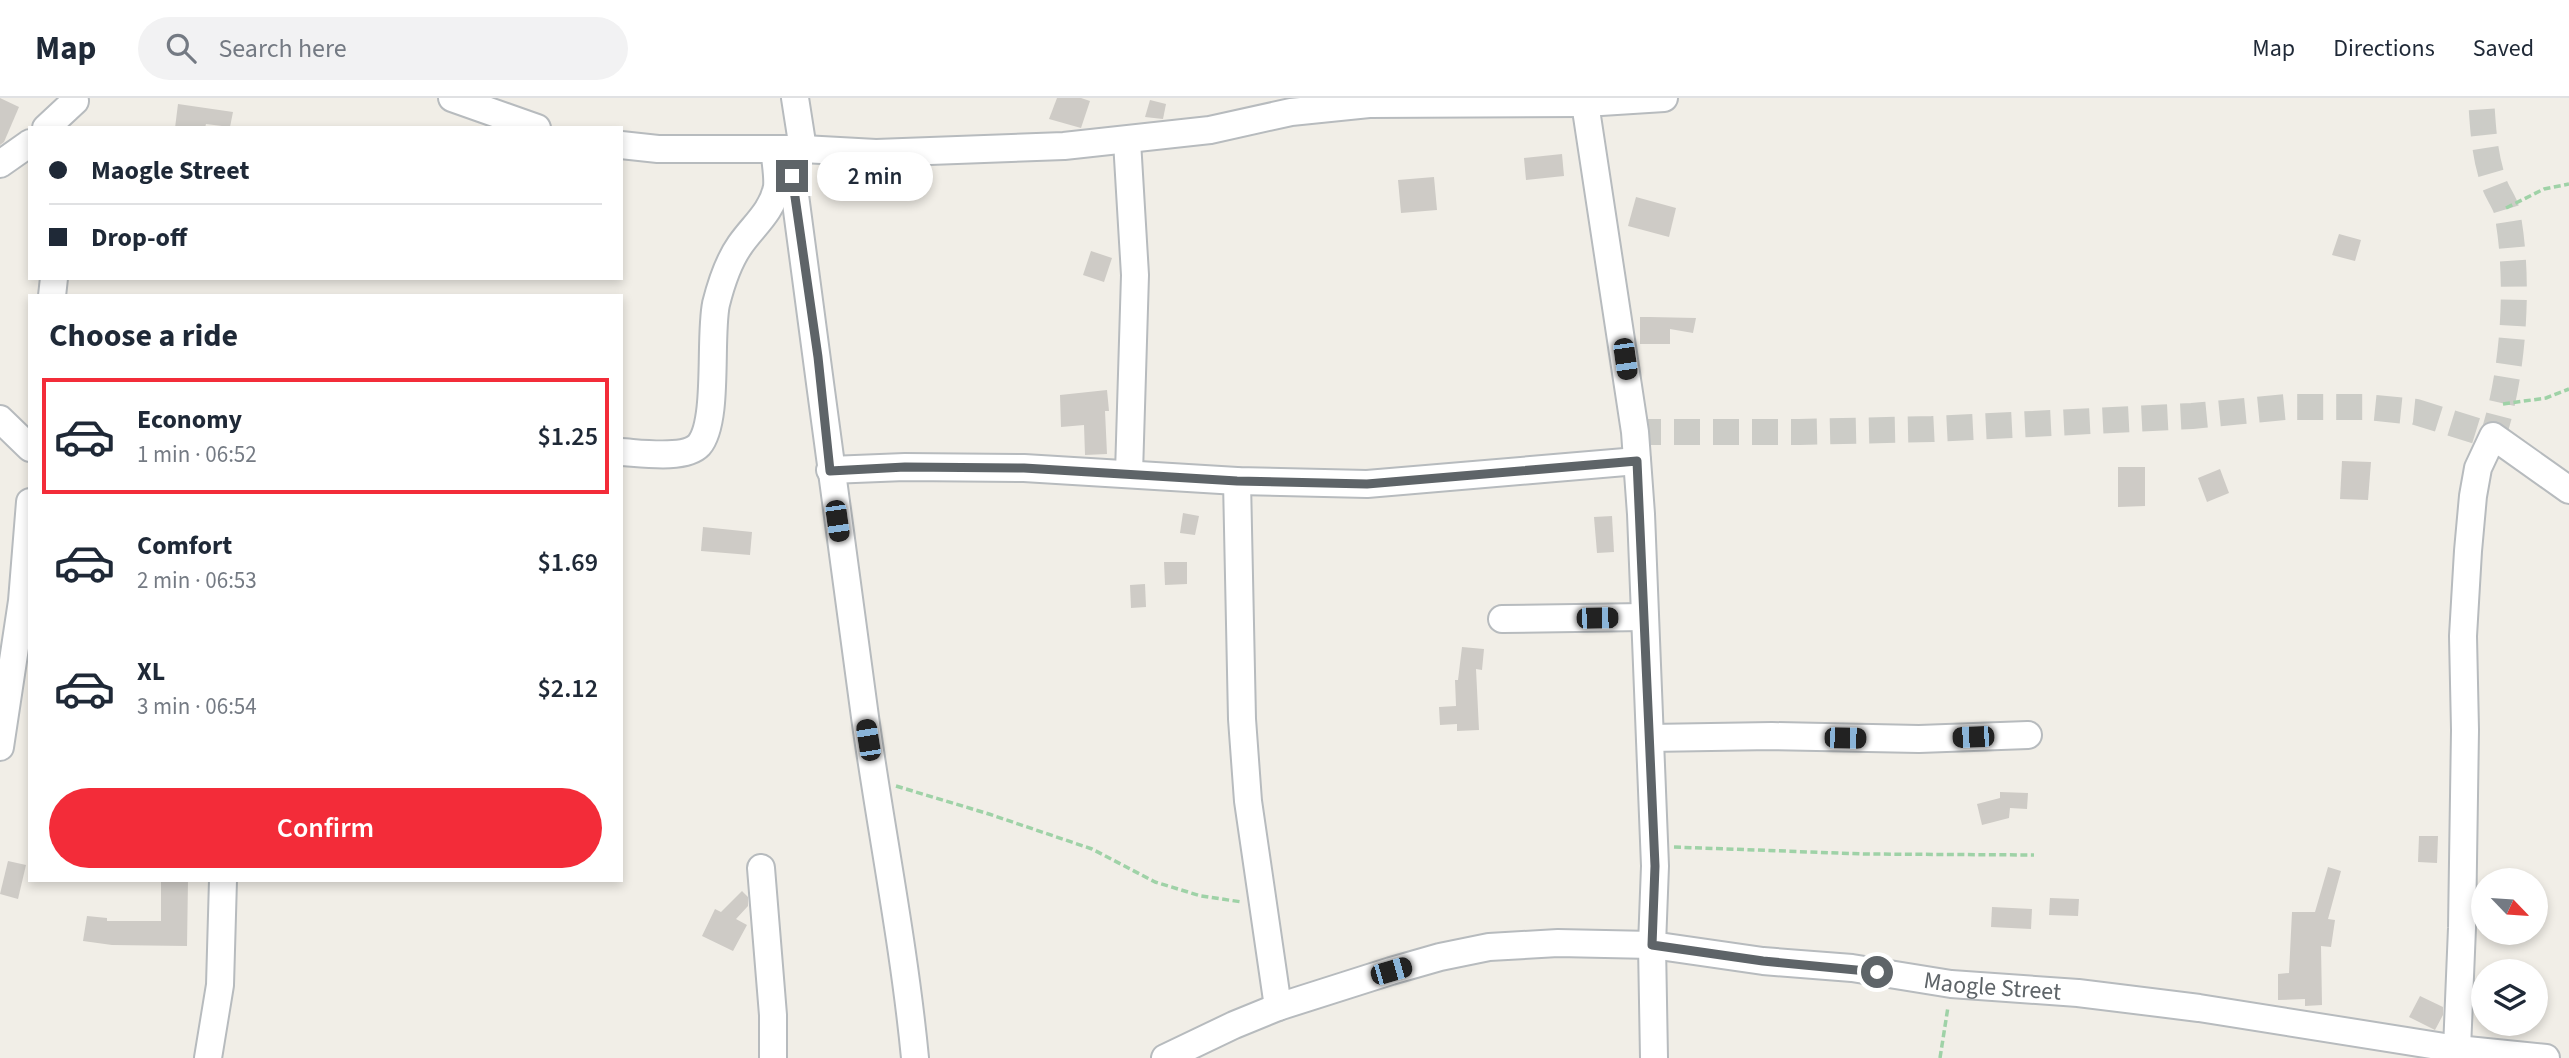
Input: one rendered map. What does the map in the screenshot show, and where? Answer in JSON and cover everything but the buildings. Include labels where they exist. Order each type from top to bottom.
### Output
[{"type":"street","points":[[452,98],[531,126]]},
{"type":"street","points":[[623,452],[672,454],[691,452],[700,444],[712,395],[713,325],[717,302],[726,271],[740,245],[770,206],[789,150],[795,98]]},
{"type":"street","points":[[623,145],[658,149],[876,153],[1064,146],[1210,130],[1291,112],[1369,104],[1585,103],[1664,98]]},
{"type":"street","points":[[48,126],[75,99]]},
{"type":"street","points":[[73,126],[75,99]]},
{"type":"street","points":[[1585,103],[1625,359],[1637,461],[1654,846],[1654,1058]]},
{"type":"street","points":[[1127,141],[1135,275],[1129,473]]},
{"type":"street","points":[[0,164],[28,144]]},
{"type":"street","points":[[789,150],[818,357],[830,471],[874,778],[909,994],[915,1058]]},
{"type":"street","points":[[0,419],[28,446]]},
{"type":"street","points":[[2458,1053],[2465,730],[2463,636],[2468,551],[2478,468],[2493,436],[2569,490]]},
{"type":"street","points":[[830,471],[905,467],[1024,468],[1237,481],[1367,484],[1637,461]]},
{"type":"street","points":[[1237,481],[1242,719],[1248,801],[1278,1007]]},
{"type":"street","points":[[0,747],[22,601],[28,527]]},
{"type":"street","points":[[1502,619],[1644,617]]},
{"type":"street","points":[[1650,738],[1772,736],[1919,739],[2028,735]]},
{"type":"street","points":[[761,868],[773,1015],[773,1058]]},
{"type":"street","points":[[208,1058],[219,985],[223,882]]},
{"type":"street","name":"Maogle Street","points":[[1165,1058],[1278,1007],[1428,961],[1489,947],[1558,943],[1652,945],[1763,961],[1852,968],[1951,984],[2078,993],[2172,1005],[2458,1053],[2546,1058]]},
{"type":"path","points":[[2506,208],[2544,189],[2569,184]]},
{"type":"path","points":[[2503,404],[2546,398],[2569,389]]},
{"type":"path","points":[[874,778],[1092,849],[1155,882],[1201,895],[1264,903]]},
{"type":"path","points":[[1654,846],[1864,854],[2034,855]]},
{"type":"path","points":[[1940,1058],[1951,984]]},
{"type":"tunnel","points":[[1635,432],[1932,429],[2192,416],[2285,407],[2367,407],[2416,412],[2493,436],[2510,355],[2513,266],[2507,212],[2495,187],[2488,162],[2481,98]]},
{"type":"route","points":[[792,176],[818,357],[830,471],[905,467],[1024,468],[1237,481],[1367,484],[1637,461],[1655,866],[1652,945],[1763,961],[1877,972]]}]
